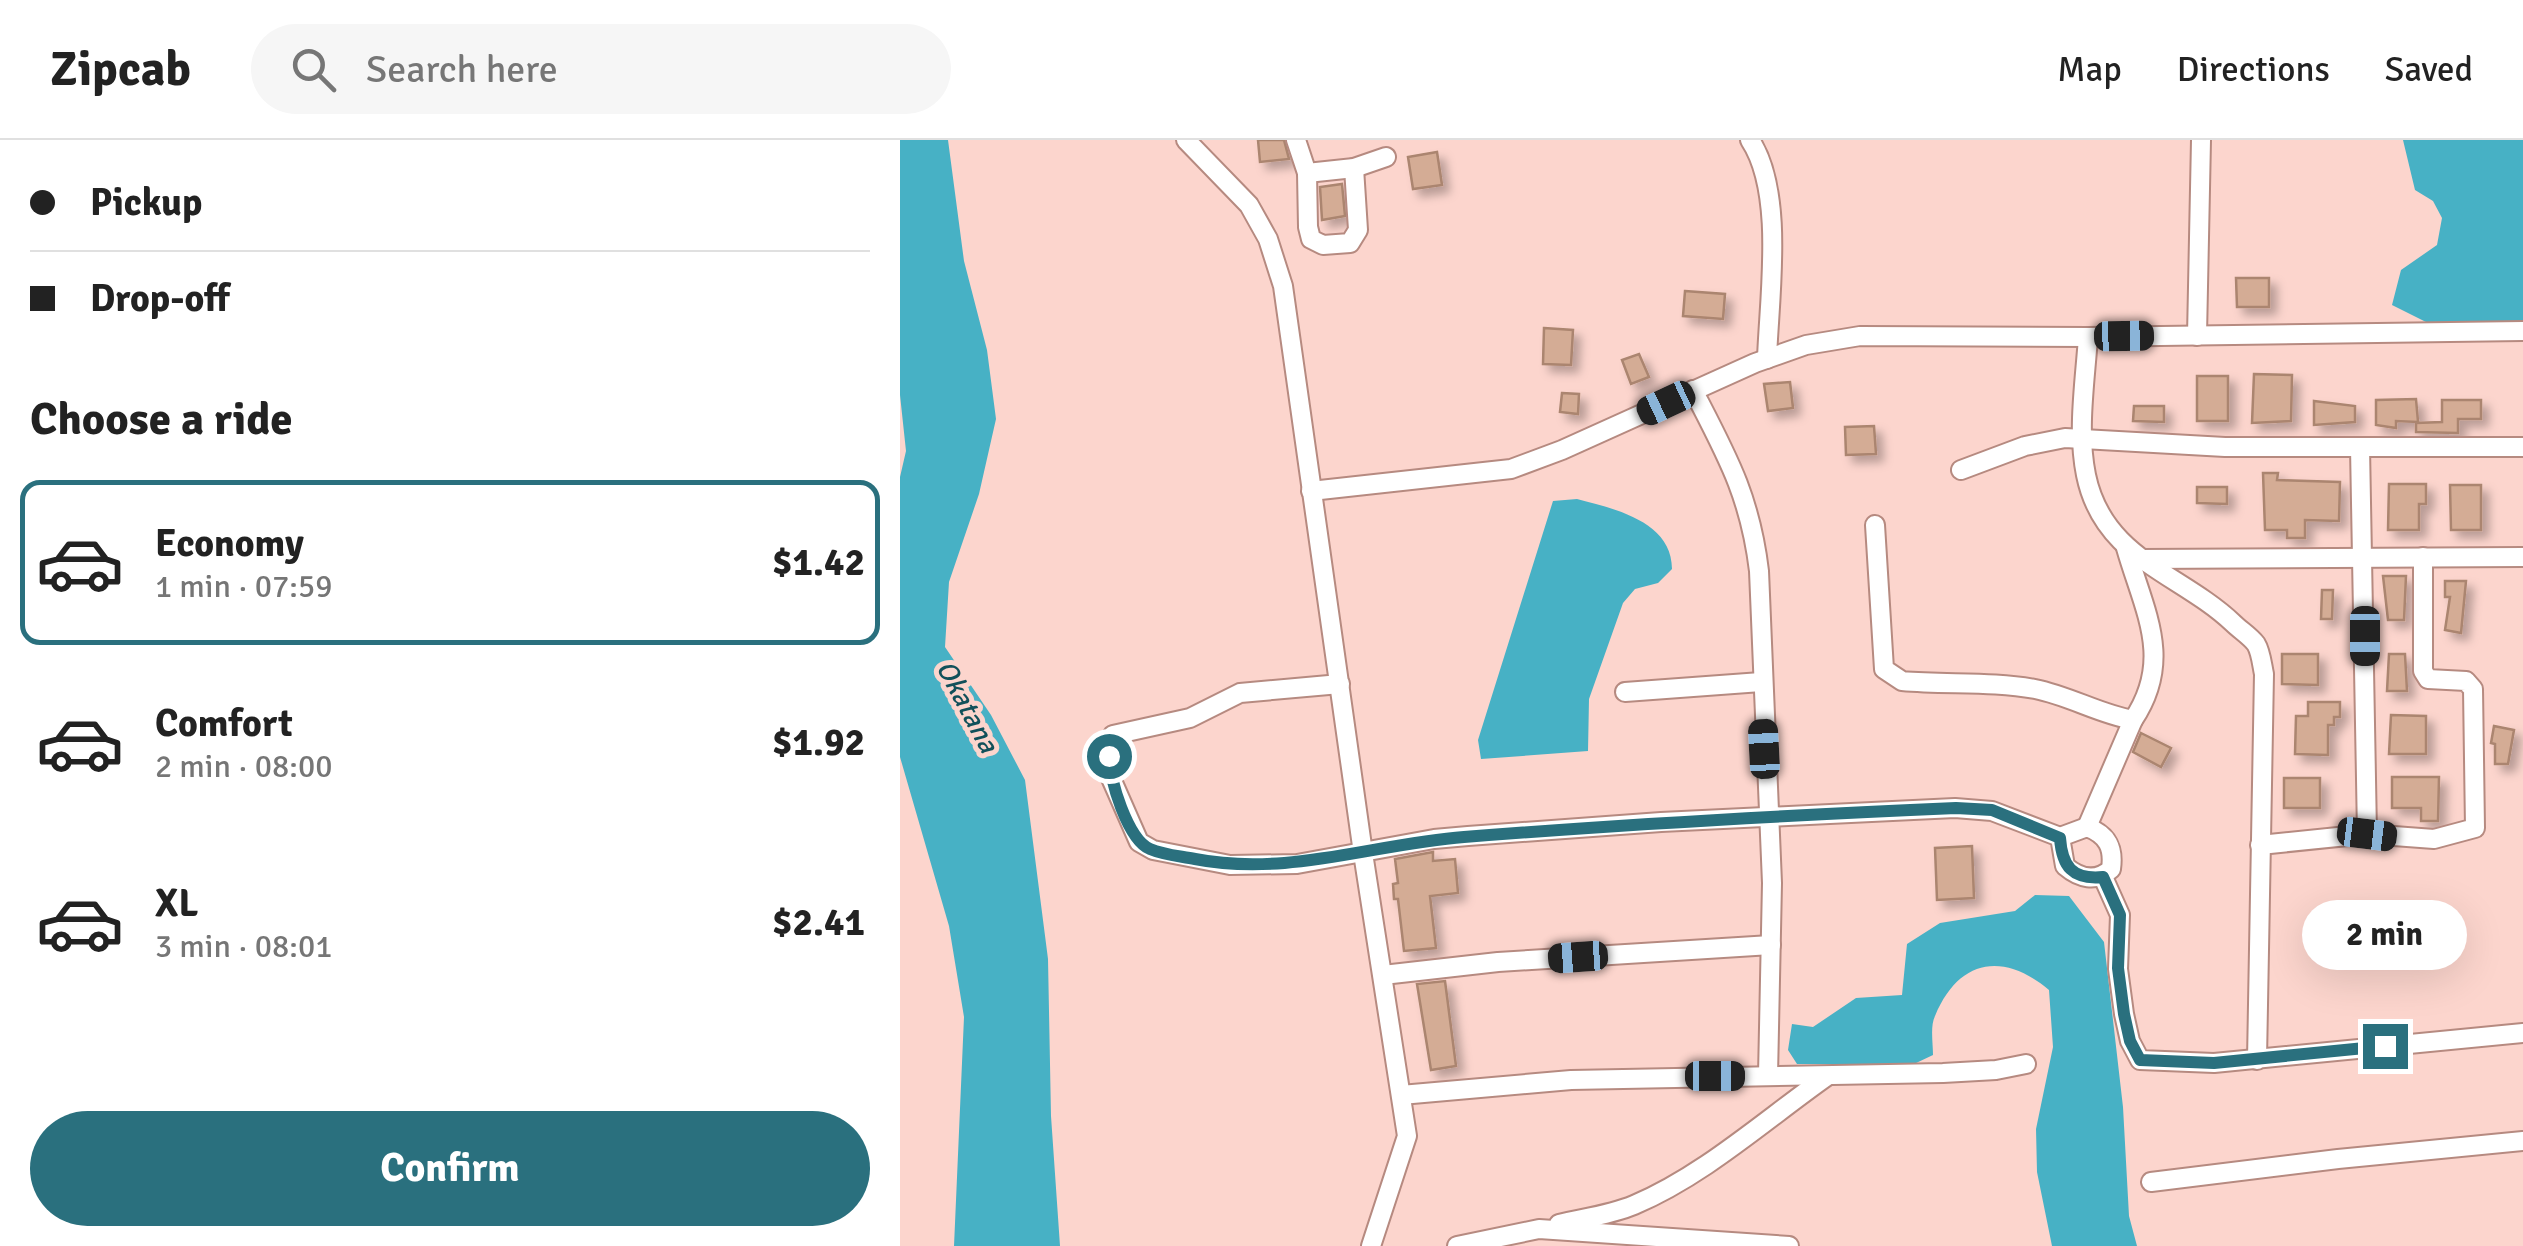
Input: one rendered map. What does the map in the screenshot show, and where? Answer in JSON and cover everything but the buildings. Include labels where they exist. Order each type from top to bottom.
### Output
[{"type":"street","points":[[1186,140],[1249,205],[1268,239],[1283,286],[1407,1136],[1372,1246]]},
{"type":"street","points":[[1296,140],[1307,173],[1311,239],[1324,244],[1350,242],[1358,230],[1354,168]]},
{"type":"street","points":[[1750,140],[1757,151],[1768,193],[1771,227],[1767,359]]},
{"type":"street","points":[[2197,336],[2200,140]]},
{"type":"street","points":[[1307,173],[1354,168],[1386,158]]},
{"type":"street","points":[[1311,491],[1511,469],[1767,359],[1806,345],[1860,336],[2523,331]]},
{"type":"street","points":[[2088,337],[2082,440],[2086,478],[2100,512],[2133,554],[2215,606],[2258,646],[2264,674],[2256,1060]]},
{"type":"street","points":[[1693,390],[1740,480],[1759,571],[1771,946],[1768,1076]]},
{"type":"street","points":[[1961,470],[2025,446],[2065,438],[2225,447],[2523,448]]},
{"type":"street","points":[[2360,447],[2367,834]]},
{"type":"street","points":[[1875,526],[1884,669],[1902,681],[2035,689],[2133,720]]},
{"type":"street","points":[[1340,684],[1240,693],[1180,721],[1113,735],[1110,776],[1139,842],[1153,850],[1230,866],[1297,864],[1434,839],[1768,816],[1956,808],[1992,810],[2060,838],[2088,827],[2143,705],[2155,668],[2149,616],[2133,554]]},
{"type":"street","points":[[2133,554],[2523,557]]},
{"type":"street","points":[[2260,845],[2367,834],[2434,840],[2474,828],[2473,689],[2466,680],[2428,679],[2423,671],[2422,557]]},
{"type":"street","points":[[1625,692],[1761,682]]},
{"type":"street","points":[[2060,838],[2065,866],[2075,874],[2103,877],[2110,869],[2110,846],[2103,835],[2088,827]]},
{"type":"street","points":[[2103,877],[2120,915],[2118,968],[2124,1014],[2130,1041],[2140,1060],[2182,1064],[2256,1060],[2523,1032]]},
{"type":"street","points":[[1383,975],[1498,962],[1771,946]]},
{"type":"street","points":[[1401,1095],[1572,1080],[1828,1076],[1996,1070],[2026,1064]]},
{"type":"street","points":[[1461,1246],[1640,1202],[1714,1157],[1828,1076]]},
{"type":"street","points":[[2151,1182],[2523,1140]]},
{"type":"street","points":[[1539,1229],[1789,1246]]},
{"type":"water","name":"Okatana","points":[[900,140],[948,140],[964,261],[987,350],[996,419],[979,494],[949,582],[945,647],[991,715],[1025,780],[1048,959],[1051,1116],[1060,1246],[954,1246],[964,1017],[949,926],[900,757],[900,477],[906,451],[900,395]]},
{"type":"water","points":[[2403,140],[2523,140],[2523,331],[2446,332],[2392,305],[2401,270],[2437,245],[2442,218],[2433,201],[2415,190]]},
{"type":"water","points":[[1577,499],[1624,513],[1652,529],[1670,553],[1672,569],[1658,583],[1635,589],[1623,603],[1589,699],[1588,751],[1481,759],[1478,740],[1553,501]]},
{"type":"water","points":[[2035,895],[2069,896],[2104,942],[2123,1107],[2129,1216],[2137,1246],[2052,1246],[2037,1172],[2036,1129],[2053,1047],[2049,990],[2032,978],[1999,966],[1970,972],[1945,997],[1935,1016],[1933,1055],[1914,1064],[1797,1064],[1788,1050],[1792,1024],[1813,1027],[1856,998],[1902,995],[1907,944],[1940,923],[2015,911]]},
{"type":"route","points":[[1109,756],[1110,776],[1139,842],[1153,850],[1230,866],[1297,864],[1434,839],[1660,822],[1956,808],[1992,810],[2060,838],[2065,866],[2075,874],[2103,877],[2120,915],[2118,968],[2124,1014],[2130,1041],[2140,1060],[2214,1063],[2385,1046]]}]
